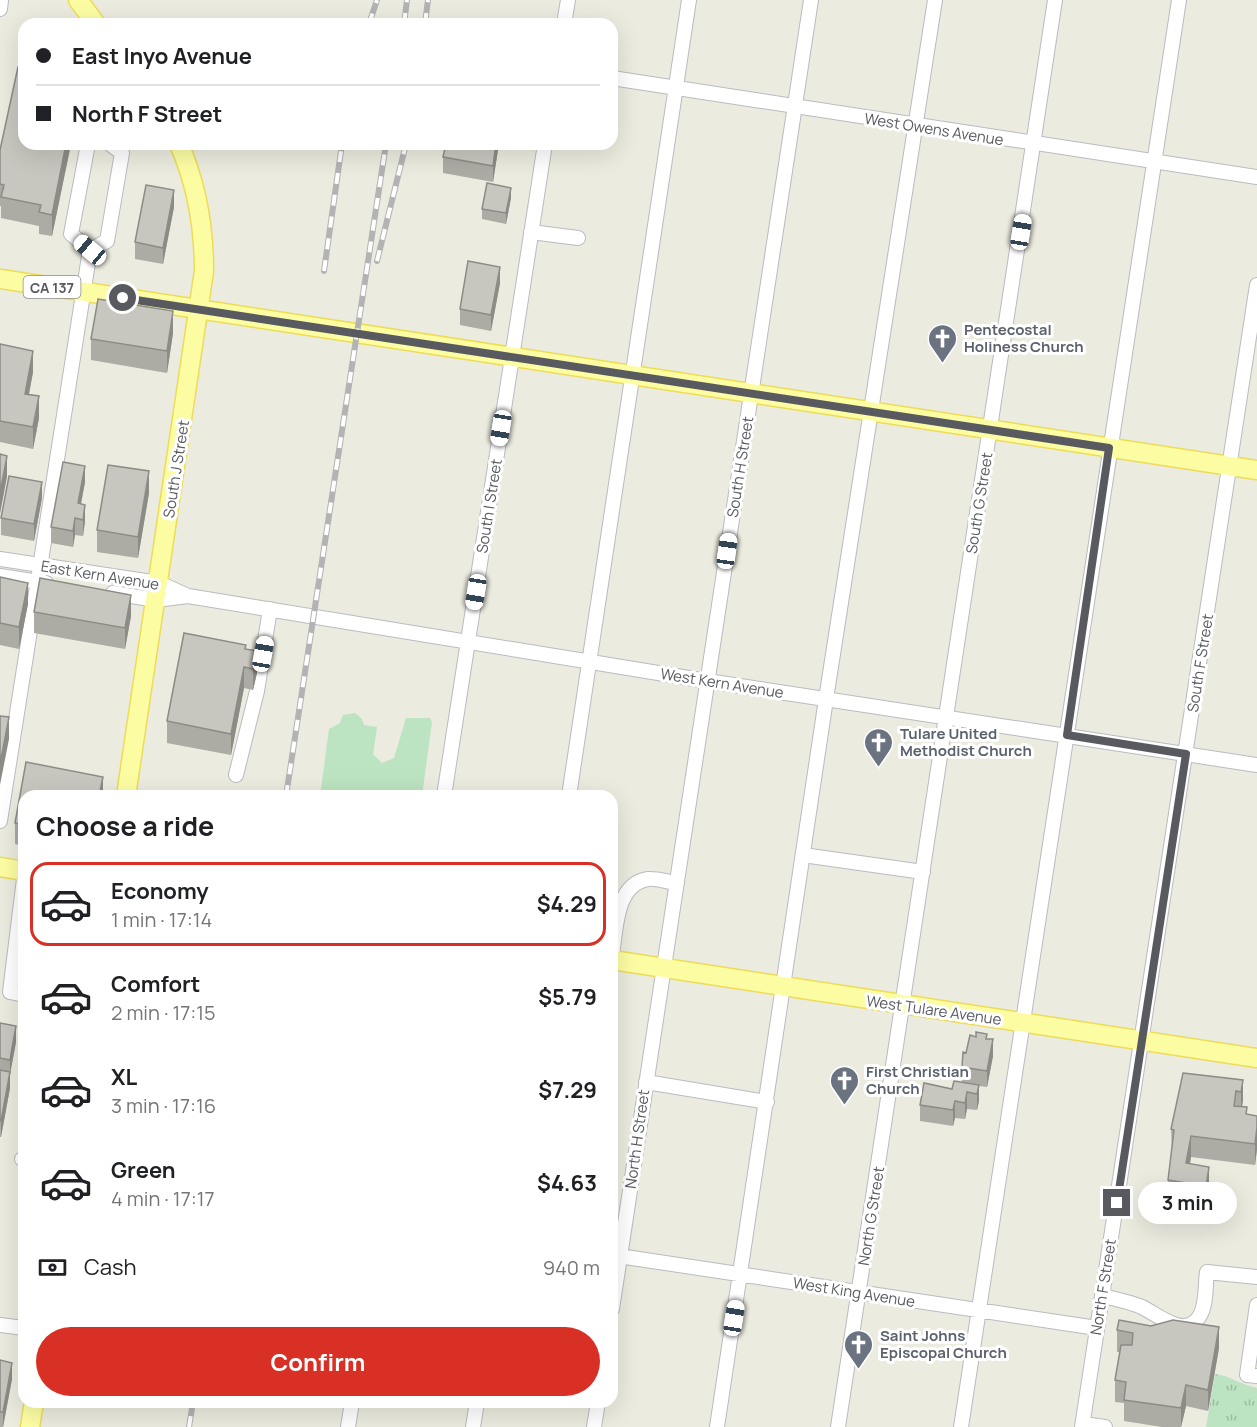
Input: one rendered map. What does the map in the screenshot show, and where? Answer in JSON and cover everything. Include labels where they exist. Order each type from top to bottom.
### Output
[{"type":"main road","points":[[78,0],[92,18]]},
{"type":"main road","name":"South J Street","points":[[127,790],[204,271],[204,234],[192,176],[181,150]]},
{"type":"main road","name":"CA 137","points":[[0,279],[1257,470]]},
{"type":"main road","points":[[0,867],[18,870]]},
{"type":"main road","name":"West Tulare Avenue","points":[[618,961],[1257,1058]]},
{"type":"main road","points":[[30,1427],[33,1408]]},
{"type":"street","points":[[0,9],[1,0]]},
{"type":"street","points":[[565,18],[567,0]]},
{"type":"street","points":[[570,790],[689,0]]},
{"type":"street","name":"South H Street","points":[[663,969],[811,0]]},
{"type":"street","points":[[717,1427],[826,699],[935,0]]},
{"type":"street","name":"South G Street","points":[[903,1005],[1055,0]]},
{"type":"street","points":[[961,1427],[1179,0]]},
{"type":"street","name":"West Owens Avenue","points":[[618,79],[675,90],[1257,177]]},
{"type":"street","points":[[87,150],[71,234],[90,250]]},
{"type":"street","points":[[90,250],[107,241],[122,153],[118,150]]},
{"type":"street","name":"South I Street","points":[[445,790],[544,150]]},
{"type":"street","points":[[531,232],[579,238]]},
{"type":"street","points":[[0,821],[90,250]]},
{"type":"street","name":"South F Street","points":[[1143,1041],[1257,285]]},
{"type":"street","name":"East Kern Avenue","points":[[0,560],[41,566],[188,596]]},
{"type":"street","name":"East Kern Avenue","points":[[0,576],[62,585]]},
{"type":"street","name":"East Kern Avenue","points":[[97,591],[157,591]]},
{"type":"street","name":"West Kern Avenue","points":[[188,596],[707,681],[1257,765]]},
{"type":"street","points":[[236,775],[257,691],[270,609]]},
{"type":"street","points":[[803,855],[923,872]]},
{"type":"street","points":[[618,919],[620,907],[630,887],[648,879],[677,883]]},
{"type":"street","points":[[18,927],[10,992],[18,993]]},
{"type":"street","name":"North H Street","points":[[618,1244],[663,969]]},
{"type":"street","name":"North G Street","points":[[838,1427],[903,1005]]},
{"type":"street","name":"North F Street","points":[[1082,1426],[1143,1041]]},
{"type":"street","points":[[646,1082],[767,1102]]},
{"type":"street","name":"West King Avenue","points":[[618,1256],[1097,1328]]},
{"type":"street","points":[[1102,1296],[1142,1307],[1175,1325],[1187,1326],[1193,1324],[1202,1312],[1207,1272],[1257,1277]]},
{"type":"street","points":[[1257,1305],[1247,1375],[1257,1376]]},
{"type":"street","points":[[0,1325],[18,1327]]},
{"type":"street","points":[[348,1427],[351,1408]]},
{"type":"street","points":[[473,1427],[476,1408]]},
{"type":"street","points":[[594,1427],[597,1408]]},
{"type":"street","points":[[1082,1426],[1105,1427]]},
{"type":"green space","points":[[355,713],[362,719],[364,725],[377,727],[373,754],[382,763],[394,758],[406,718],[430,718],[432,722],[423,790],[321,790],[329,729],[340,723],[343,715]]},
{"type":"green space","points":[[1215,1374],[1257,1388],[1257,1427],[1206,1427]]},
{"type":"building","points":[[18,67],[18,150],[65,150],[52,215],[39,212],[41,205],[1,197],[4,185],[0,184],[0,150]]},
{"type":"building","points":[[445,150],[495,150],[493,166],[443,157]]},
{"type":"building","points":[[487,183],[511,188],[506,213],[482,209]]},
{"type":"building","points":[[146,185],[174,190],[163,248],[135,242]]},
{"type":"building","points":[[468,261],[500,267],[491,315],[460,309]]},
{"type":"building","points":[[98,299],[173,311],[167,351],[91,339]]},
{"type":"building","points":[[0,344],[33,351],[25,394],[39,396],[33,427],[0,421]]},
{"type":"building","points":[[0,454],[7,456],[0,493]]},
{"type":"building","points":[[63,462],[85,466],[78,503],[85,505],[83,520],[75,518],[73,531],[51,527]]},
{"type":"building","points":[[108,465],[149,471],[138,537],[97,530]]},
{"type":"building","points":[[9,476],[42,482],[34,524],[1,518]]},
{"type":"building","points":[[0,577],[28,583],[19,627],[0,623]]},
{"type":"building","points":[[40,578],[131,595],[125,628],[34,612]]},
{"type":"building","points":[[184,633],[246,645],[245,649],[257,651],[253,669],[244,667],[231,734],[167,721]]},
{"type":"building","points":[[0,716],[9,717],[0,764]]},
{"type":"building","points":[[26,762],[103,777],[100,790],[21,790]]},
{"type":"building","points":[[18,806],[18,824],[15,823]]},
{"type":"building","points":[[0,1023],[16,1026],[10,1060],[0,1058]]},
{"type":"building","points":[[976,1032],[987,1034],[986,1039],[993,1039],[987,1071],[962,1067],[963,1052],[966,1053],[970,1035],[976,1037]]},
{"type":"building","points":[[0,1070],[10,1072],[1,1121],[0,1121]]},
{"type":"building","points":[[1183,1073],[1243,1080],[1241,1092],[1236,1091],[1234,1106],[1247,1107],[1246,1114],[1257,1116],[1255,1144],[1191,1136],[1186,1163],[1209,1167],[1206,1186],[1168,1180],[1174,1130],[1171,1129]]},
{"type":"building","points":[[954,1081],[979,1085],[977,1094],[967,1092],[965,1103],[955,1101],[953,1110],[920,1105],[924,1083],[952,1089]]},
{"type":"building","points":[[1119,1320],[1151,1326],[1173,1320],[1219,1327],[1208,1390],[1186,1385],[1181,1408],[1124,1400],[1126,1382],[1115,1380],[1121,1345],[1132,1345],[1133,1333],[1117,1330]]},
{"type":"building","points":[[0,1360],[12,1363],[3,1412],[0,1412]]},
{"type":"railway","points":[[371,18],[377,0]]},
{"type":"railway","points":[[405,18],[407,0]]},
{"type":"railway","points":[[426,18],[428,0]]},
{"type":"railway","points":[[324,271],[341,150]]},
{"type":"railway","points":[[287,790],[385,150]]},
{"type":"railway","points":[[377,261],[405,150]]},
{"type":"railway","points":[[189,1427],[192,1408]]},
{"type":"place","name":"Pentecostal Holiness Church","points":[[943,364]]},
{"type":"place","name":"Tulare United Methodist Church","points":[[879,768]]},
{"type":"place","name":"First Christian Church","points":[[845,1106]]},
{"type":"place","name":"Saint Johns Episcopal Church","points":[[859,1370]]},
{"type":"route","points":[[123,298],[1109,448],[1067,735],[1186,754],[1117,1203]]}]
